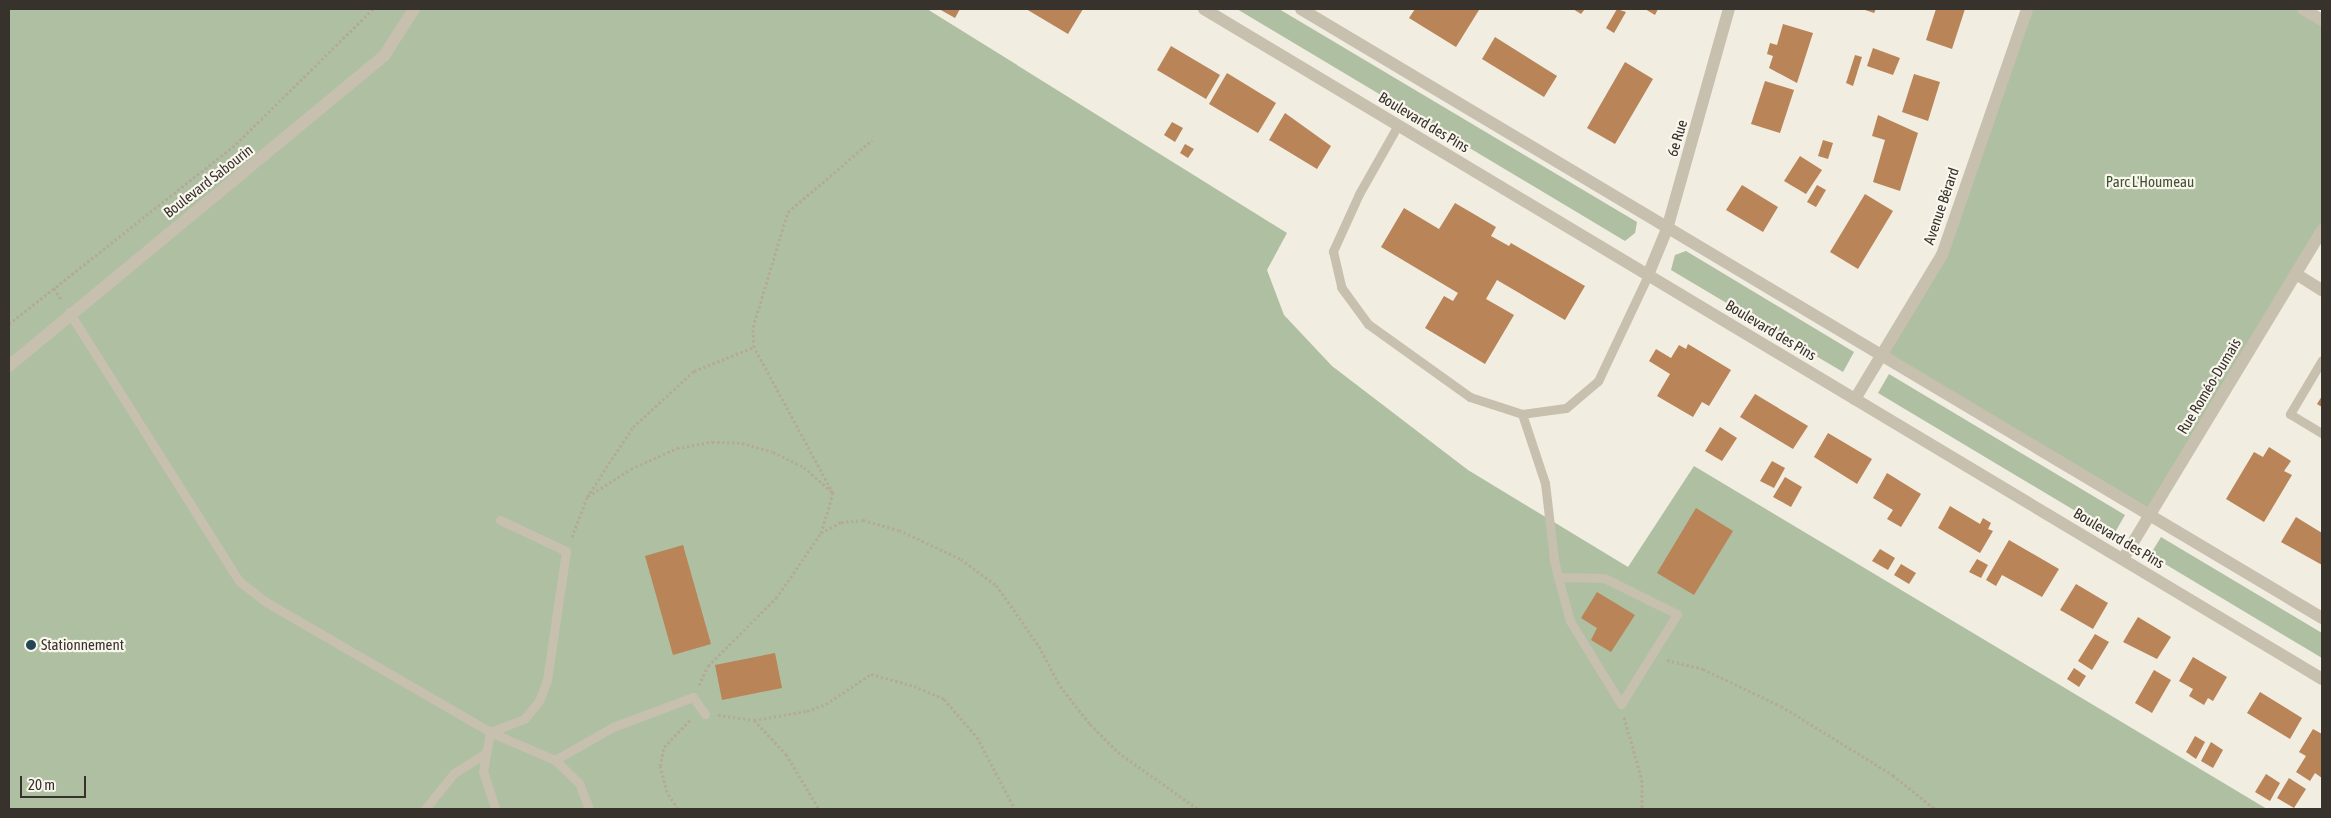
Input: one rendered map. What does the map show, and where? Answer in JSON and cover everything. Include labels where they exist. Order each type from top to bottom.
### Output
[{"type":"street","name":"Boulevard Sabourin","points":[[9,366],[69,312],[246,174],[384,56],[414,9]]},
{"type":"street","name":"Boulevard des Pins","points":[[1204,9],[2322,678]]},
{"type":"street","points":[[1301,9],[2322,618]]},
{"type":"street","name":"6e Rue","points":[[1648,275],[1667,229],[1729,9]]},
{"type":"street","name":"Avenue Bérard","points":[[1855,399],[1942,255],[2027,9]]},
{"type":"street","points":[[2303,9],[2322,20]]},
{"type":"street","name":"Rue Roméo-Dumais","points":[[2123,559],[2322,230]]},
{"type":"street","points":[[2296,274],[2322,290]]},
{"type":"lane","points":[[1398,125],[1358,194],[1334,251],[1341,286],[1368,324],[1426,368],[1470,398],[1522,414],[1566,408],[1598,381],[1648,275]]},
{"type":"lane","points":[[69,312],[239,581],[266,602],[490,732],[555,760],[579,783],[589,809]]},
{"type":"lane","points":[[2322,360],[2290,414],[2322,433]]},
{"type":"lane","points":[[1522,414],[1545,482],[1558,577],[1570,621],[1621,704],[1676,614],[1604,578],[1558,577]]},
{"type":"lane","points":[[490,732],[524,718],[539,701],[547,680],[566,551],[500,520]]},
{"type":"lane","points":[[555,760],[613,727],[693,697],[705,714]]},
{"type":"lane","points":[[490,732],[483,771],[495,809]]},
{"type":"lane","points":[[425,809],[454,774],[486,753]]},
{"type":"path","name":"Boulevard Sabourin","points":[[9,324],[236,144],[373,9]]},
{"type":"path","points":[[693,697],[708,666],[776,598],[821,533],[833,493],[754,347],[753,327],[788,212],[872,140]]},
{"type":"path","points":[[566,551],[588,497],[633,427],[668,390],[694,371],[754,347]]},
{"type":"path","points":[[588,497],[638,465],[677,448],[712,442],[742,442],[773,452],[804,467],[833,493]]},
{"type":"path","points":[[821,533],[841,522],[863,520],[899,530],[961,559],[996,584],[1015,608],[1060,686],[1090,724],[1118,752],[1198,809]]},
{"type":"path","points":[[1649,660],[1703,669],[1781,706],[1885,769],[1935,809]]},
{"type":"path","points":[[678,809],[667,792],[660,766],[664,747],[686,723],[705,714],[754,720],[826,704],[871,674],[932,692],[977,737],[1015,809]]},
{"type":"path","points":[[1621,704],[1642,780],[1642,809]]},
{"type":"path","points":[[754,720],[786,754],[819,809]]},
{"type":"green space","points":[[9,9],[927,9],[1287,233],[1267,270],[1284,315],[1332,366],[1468,470],[1628,567],[1694,466],[2267,809],[9,809]]},
{"type":"green space","points":[[1237,9],[1279,9],[1637,222],[1635,233],[1625,241]]},
{"type":"green space","name":"Parc L'Houmeau","points":[[2027,9],[2303,9],[2322,20],[2322,230],[2149,516],[1880,356],[1942,255]]},
{"type":"green space","points":[[1686,251],[1854,352],[1843,372],[1671,270],[1675,255]]},
{"type":"green space","points":[[1889,374],[2125,515],[2114,534],[1878,393]]},
{"type":"green space","points":[[2161,537],[2322,633],[2322,658],[2150,555]]},
{"type":"building","points":[[939,9],[960,9],[955,18]]},
{"type":"building","points":[[1026,9],[1083,9],[1068,34]]},
{"type":"building","points":[[1415,9],[1479,10],[1456,47],[1409,18]]},
{"type":"building","points":[[1573,9],[1585,9],[1581,14]]},
{"type":"building","points":[[1617,9],[1626,12],[1614,33],[1606,28]]},
{"type":"building","points":[[1645,9],[1658,9],[1655,15]]},
{"type":"building","points":[[1862,9],[1876,9],[1874,13]]},
{"type":"building","points":[[1936,9],[1965,9],[1952,49],[1926,40]]},
{"type":"building","points":[[1783,24],[1813,33],[1797,83],[1769,68],[1773,56],[1767,54],[1770,43],[1777,45]]},
{"type":"building","points":[[1495,37],[1557,76],[1544,97],[1482,59]]},
{"type":"building","points":[[1171,46],[1220,75],[1206,99],[1157,70]]},
{"type":"building","points":[[1873,48],[1900,58],[1893,75],[1867,66]]},
{"type":"building","points":[[1855,55],[1862,57],[1853,86],[1846,83]]},
{"type":"building","points":[[1625,62],[1653,79],[1615,144],[1587,128]]},
{"type":"building","points":[[1227,73],[1276,103],[1258,133],[1209,104]]},
{"type":"building","points":[[1914,74],[1940,82],[1928,121],[1902,112]]},
{"type":"building","points":[[1765,81],[1794,90],[1780,133],[1751,124]]},
{"type":"building","points":[[1285,113],[1331,146],[1317,169],[1269,140]]},
{"type":"building","points":[[1878,115],[1918,133],[1900,191],[1873,182],[1885,140],[1872,136]]},
{"type":"building","points":[[1172,122],[1183,128],[1175,142],[1164,135]]},
{"type":"building","points":[[1823,140],[1833,143],[1828,159],[1818,156]]},
{"type":"building","points":[[1185,144],[1194,149],[1188,158],[1180,153]]},
{"type":"building","points":[[1800,156],[1822,170],[1806,194],[1784,181]]},
{"type":"building","points":[[1742,185],[1778,207],[1763,232],[1726,210]]},
{"type":"building","points":[[1817,185],[1826,190],[1816,207],[1807,202]]},
{"type":"building","points":[[1865,194],[1893,211],[1858,269],[1830,252]]},
{"type":"building","points":[[1455,203],[1496,227],[1491,236],[1509,246],[1511,243],[1585,286],[1565,320],[1497,280],[1486,299],[1514,315],[1485,364],[1425,328],[1444,296],[1453,301],[1458,293],[1381,247],[1404,208],[1439,229]]},
{"type":"building","points":[[1688,344],[1731,370],[1709,406],[1702,402],[1693,417],[1657,396],[1670,374],[1649,361],[1656,349],[1671,358],[1679,345],[1686,349]]},
{"type":"building","points":[[1755,394],[1808,426],[1793,449],[1740,417]]},
{"type":"building","points":[[2322,396],[2322,407],[2317,404]]},
{"type":"building","points":[[1720,427],[1737,438],[1722,461],[1705,451]]},
{"type":"building","points":[[1828,433],[1872,459],[1857,484],[1814,457]]},
{"type":"building","points":[[2269,447],[2291,461],[2284,471],[2292,475],[2264,522],[2226,499],[2254,452],[2263,457]]},
{"type":"building","points":[[1772,461],[1785,468],[1774,488],[1760,481]]},
{"type":"building","points":[[1887,473],[1921,494],[1901,527],[1887,519],[1893,510],[1873,498]]},
{"type":"building","points":[[1785,477],[1802,487],[1791,507],[1773,497]]},
{"type":"building","points":[[1950,506],[1980,524],[1983,518],[1991,523],[1988,529],[1993,531],[1980,553],[1938,528]]},
{"type":"building","points":[[1696,508],[1733,531],[1694,595],[1657,573]]},
{"type":"building","points":[[2296,517],[2322,533],[2322,565],[2281,542]]},
{"type":"building","points":[[2009,540],[2059,569],[2042,597],[2002,575],[1996,586],[1986,580]]},
{"type":"building","points":[[683,545],[711,644],[673,655],[645,556]]},
{"type":"building","points":[[1880,549],[1895,558],[1888,570],[1872,561]]},
{"type":"building","points":[[1977,559],[1988,565],[1981,578],[1969,572]]},
{"type":"building","points":[[1901,564],[1916,573],[1909,584],[1894,575]]},
{"type":"building","points":[[2076,584],[2108,603],[2093,629],[2060,610]]},
{"type":"building","points":[[1597,592],[1635,615],[1611,652],[1591,640],[1597,628],[1581,618]]},
{"type":"building","points":[[2138,617],[2171,637],[2157,659],[2123,642]]},
{"type":"building","points":[[2095,634],[2109,642],[2092,670],[2078,661]]},
{"type":"building","points":[[775,653],[782,688],[722,700],[715,665]]},
{"type":"building","points":[[2193,657],[2227,677],[2213,701],[2208,698],[2204,705],[2189,696],[2193,689],[2179,681]]},
{"type":"building","points":[[2074,668],[2086,676],[2079,687],[2067,679]]},
{"type":"building","points":[[2154,670],[2171,680],[2152,713],[2135,703]]},
{"type":"building","points":[[2260,692],[2302,718],[2290,739],[2247,713]]},
{"type":"building","points":[[2313,729],[2322,734],[2322,778],[2315,773],[2310,781],[2296,772],[2306,756],[2299,752]]},
{"type":"building","points":[[2195,736],[2205,742],[2196,759],[2186,752]]},
{"type":"building","points":[[2211,742],[2223,750],[2213,768],[2201,761]]},
{"type":"building","points":[[2266,774],[2280,783],[2270,801],[2255,792]]},
{"type":"building","points":[[2289,778],[2306,789],[2294,808],[2277,798]]},
{"type":"place","name":"Stationnement","points":[[31,645]]}]
